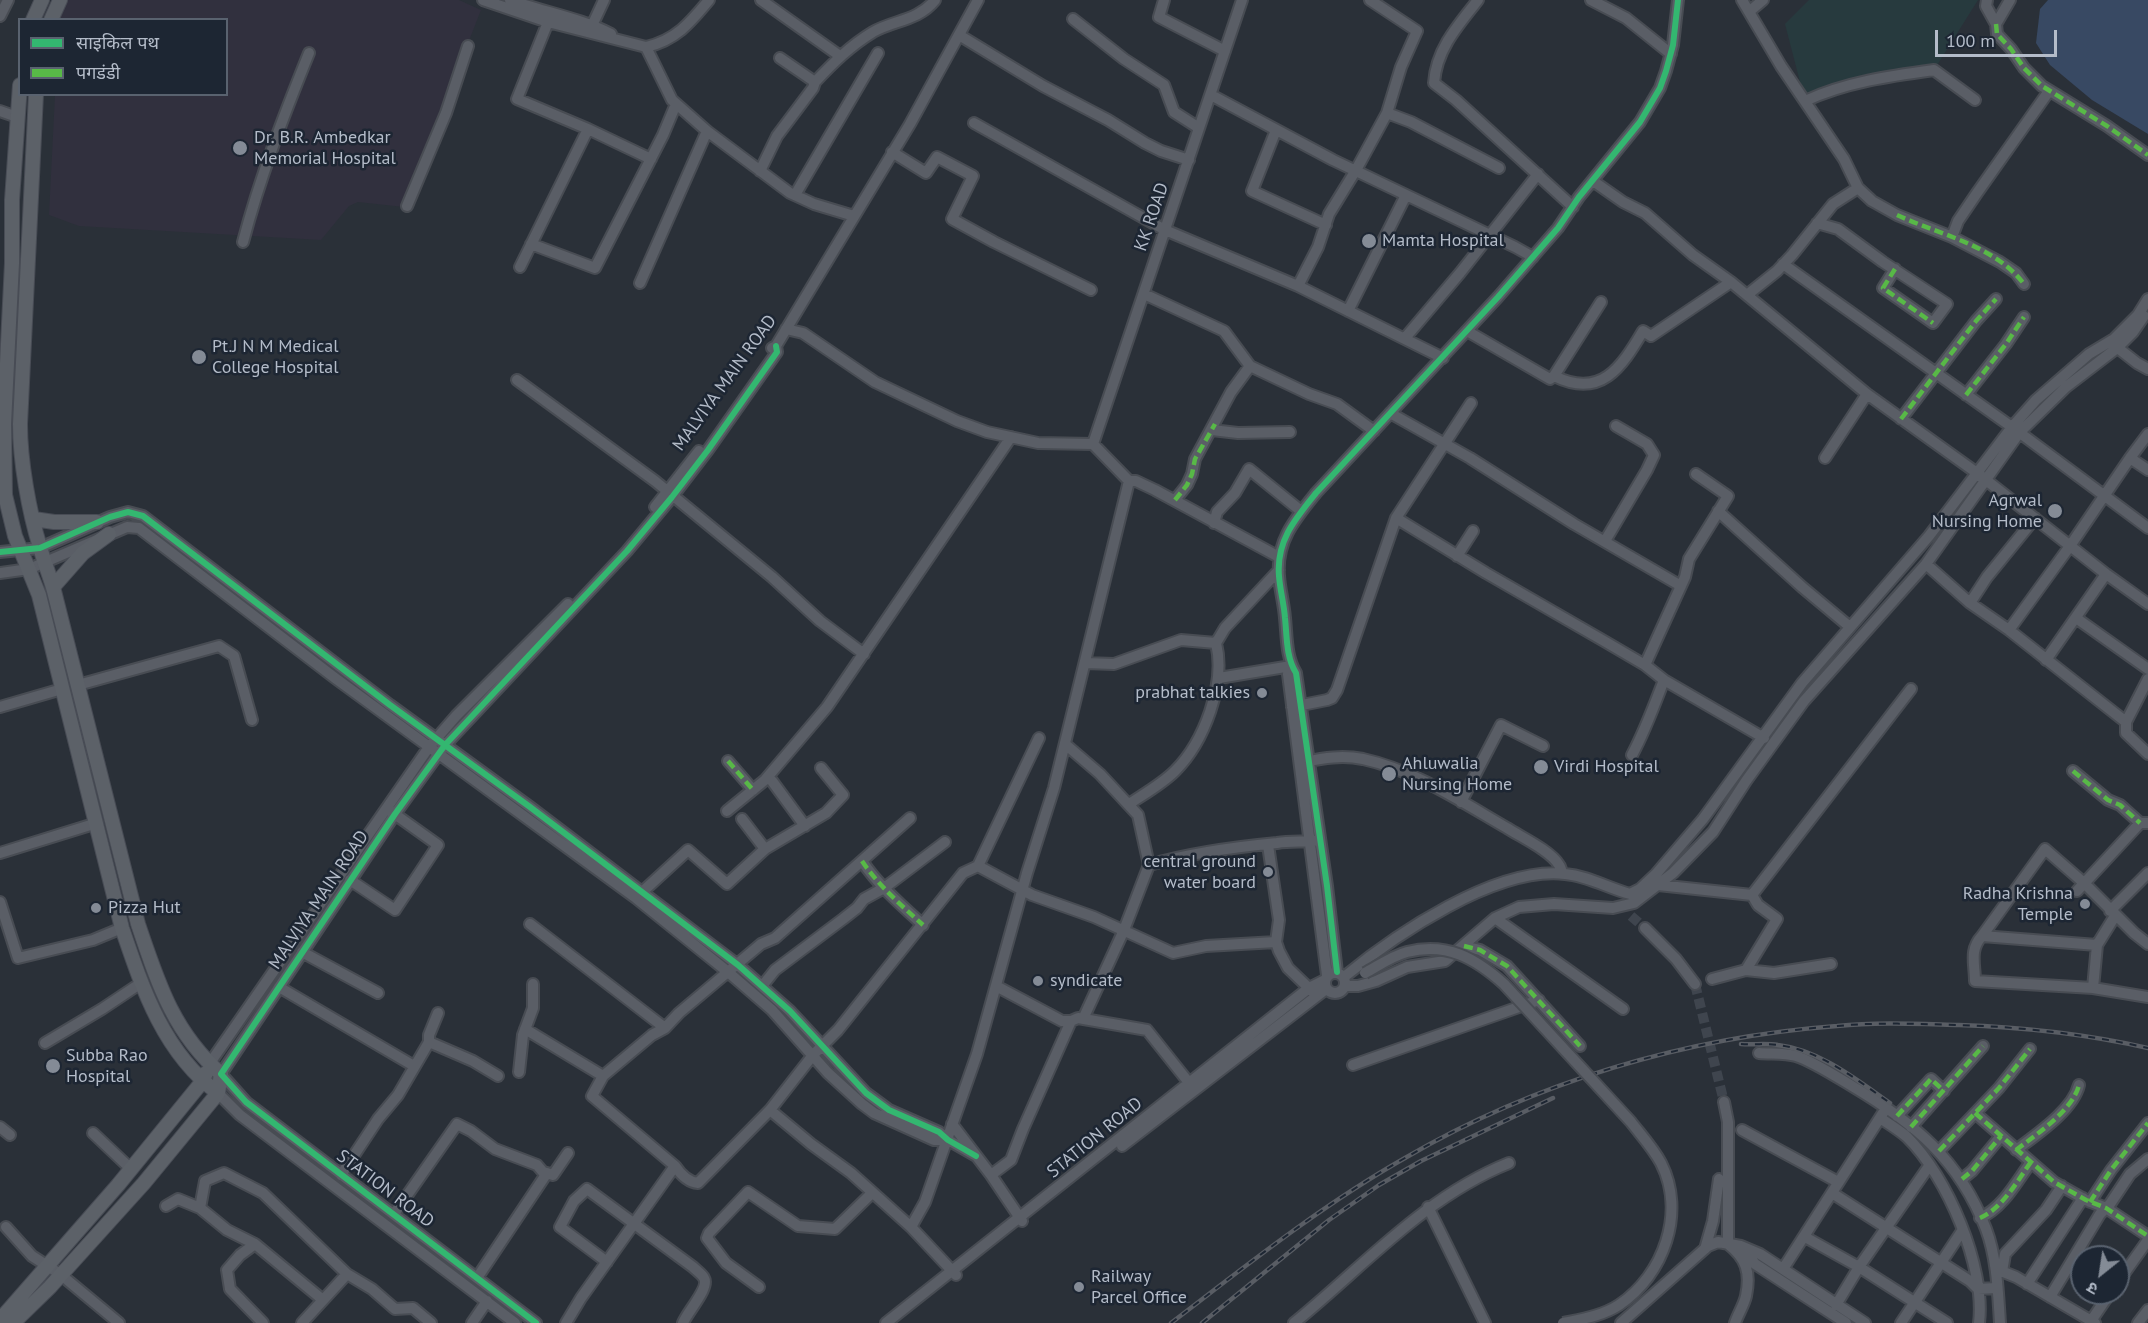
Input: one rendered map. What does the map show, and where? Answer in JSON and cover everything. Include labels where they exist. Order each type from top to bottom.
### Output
[{"type":"main road","points":[[34,18],[42,0]]},
{"type":"main road","points":[[52,18],[60,0]]},
{"type":"main road","points":[[4,1320],[51,1287],[60,1274],[144,1183],[218,1093],[202,1082],[168,1040],[141,983],[123,928],[39,595],[4,517],[4,424],[19,96]]},
{"type":"main road","points":[[36,96],[20,448],[34,519],[138,924],[173,1017],[192,1044],[221,1074]]},
{"type":"main road","points":[[34,519],[54,522],[97,522]]},
{"type":"main road","points":[[53,587],[83,552],[109,534]]},
{"type":"main road","points":[[4,1320],[202,1082],[210,1063]]},
{"type":"main road","name":"MALVIYA MAIN ROAD","points":[[218,1093],[221,1074]]},
{"type":"street","points":[[0,16],[8,0]]},
{"type":"street","points":[[483,0],[548,22],[591,29]]},
{"type":"street","points":[[510,0],[627,43],[646,47],[662,44],[676,35],[709,0]]},
{"type":"street","points":[[591,29],[604,0]]},
{"type":"street","points":[[760,0],[840,56]]},
{"type":"street","points":[[759,171],[777,136],[813,88],[815,82],[840,56],[875,31],[927,10],[935,0]]},
{"type":"street","name":"MALVIYA MAIN ROAD","points":[[221,1074],[302,952],[328,903],[350,880],[390,812],[437,746],[580,596],[669,494],[705,443],[777,352],[776,346],[892,152],[978,0]]},
{"type":"street","points":[[1164,0],[1159,17],[1225,51]]},
{"type":"street","name":"KK ROAD","points":[[1093,444],[1242,0]]},
{"type":"street","points":[[1298,286],[1318,247],[1329,214],[1387,113],[1407,50],[1417,31],[1370,0]]},
{"type":"street","points":[[1478,0],[1455,28],[1435,66],[1434,83],[1456,100],[1573,207]]},
{"type":"street","points":[[1591,0],[1626,18],[1671,54]]},
{"type":"street","points":[[1336,980],[1296,706],[1296,673],[1291,666],[1279,570],[1279,557],[1287,531],[1301,511],[1443,358],[1558,228],[1651,105],[1660,88],[1671,54],[1678,0]]},
{"type":"street","points":[[1676,13],[1686,0]]},
{"type":"street","points":[[1742,0],[1765,41],[1844,159],[1858,188],[1872,201],[1897,215],[1952,237],[2000,262],[2016,273],[2024,284]]},
{"type":"street","points":[[1750,11],[1763,0]]},
{"type":"street","points":[[1986,0],[1986,6],[1996,24],[1997,34],[2012,49],[2024,68],[2049,91],[2108,126],[2148,155]]},
{"type":"street","points":[[1996,24],[2010,0]]},
{"type":"street","points":[[1072,19],[1124,59],[1164,85],[1174,112],[1199,128]]},
{"type":"street","points":[[548,22],[517,99],[651,159]]},
{"type":"street","points":[[960,35],[1043,86],[1108,120],[1145,143],[1189,160]]},
{"type":"street","points":[[407,206],[446,113],[468,46]]},
{"type":"street","points":[[646,47],[672,100],[707,131],[795,195],[814,204],[854,216]]},
{"type":"street","points":[[243,242],[253,203],[309,53]]},
{"type":"street","points":[[795,195],[878,53]]},
{"type":"street","points":[[780,58],[815,82]]},
{"type":"street","points":[[1805,101],[1849,84],[1934,70],[1976,100]]},
{"type":"street","points":[[1952,237],[1958,221],[2049,91]]},
{"type":"street","points":[[1211,95],[1276,130],[1533,257]]},
{"type":"street","points":[[531,244],[595,268],[651,159],[676,104]]},
{"type":"street","points":[[0,111],[17,117]]},
{"type":"street","points":[[1387,113],[1411,122],[1499,168]]},
{"type":"street","points":[[974,123],[1165,230],[1298,286],[1443,358]]},
{"type":"street","points":[[520,267],[588,129]]},
{"type":"street","points":[[1276,130],[1252,191],[1326,225]]},
{"type":"street","points":[[640,283],[707,131]]},
{"type":"street","points":[[892,152],[926,173],[937,157],[973,176],[952,219],[1091,290]]},
{"type":"street","points":[[1405,338],[1538,174]]},
{"type":"street","points":[[1593,181],[1623,202],[1645,213],[1693,255],[1731,282],[1867,394],[2148,604]]},
{"type":"street","points":[[1747,295],[1783,264],[1833,204],[1858,188]]},
{"type":"street","points":[[1348,311],[1406,195]]},
{"type":"street","points":[[1817,223],[1838,229],[1947,304],[1933,323],[1882,288],[1895,269]]},
{"type":"street","points":[[1783,264],[2147,526]]},
{"type":"street","points":[[1554,376],[1569,383],[1585,384],[1610,376],[1627,358],[1643,331],[1651,336],[1731,282]]},
{"type":"street","points":[[1144,294],[1224,331],[1250,366],[1336,404],[1374,431]]},
{"type":"street","points":[[1901,419],[1935,372],[1996,299]]},
{"type":"street","points":[[2114,345],[2148,299]]},
{"type":"street","points":[[1467,331],[1550,379],[1601,302]]},
{"type":"street","points":[[1336,980],[1358,986],[1376,981],[1407,967],[1445,961],[1495,918],[1519,907],[1536,904],[1613,908],[1658,885],[1713,832],[1746,781],[1804,701],[1926,564],[1981,477],[2015,430],[2114,345],[2133,332],[2148,311]]},
{"type":"street","points":[[1966,395],[2024,317]]},
{"type":"street","points":[[786,329],[803,333],[875,382],[957,421],[987,432],[1038,443],[1093,444],[1129,481],[1136,481],[1175,500],[1279,557]]},
{"type":"street","points":[[2114,345],[2148,369]]},
{"type":"street","points":[[1175,500],[1187,484],[1195,459],[1231,392],[1250,366]]},
{"type":"street","points":[[517,380],[655,481],[772,577],[820,621],[864,654]]},
{"type":"street","points":[[1825,458],[1867,394]]},
{"type":"street","points":[[1296,706],[1327,700],[1332,698],[1337,690],[1396,518],[1471,403]]},
{"type":"street","points":[[1390,413],[1470,458],[1574,524],[1681,586]]},
{"type":"street","points":[[1605,541],[1654,455],[1647,444],[1616,426]]},
{"type":"street","points":[[1212,430],[1238,433],[1290,432]]},
{"type":"street","points":[[2009,630],[2148,434]]},
{"type":"street","points":[[728,811],[765,780],[827,707],[910,582],[1011,437]]},
{"type":"street","points":[[2130,458],[2148,470]]},
{"type":"street","points":[[1214,523],[1217,512],[1235,493],[1249,469],[1301,511]]},
{"type":"street","points":[[1645,665],[1681,586],[1689,559],[1728,496],[1696,474]]},
{"type":"street","points":[[1632,899],[1703,819],[1802,684],[1981,477]]},
{"type":"street","points":[[911,1227],[925,1202],[977,1054],[1065,744],[1129,481]]},
{"type":"street","points":[[1718,511],[1850,627]]},
{"type":"street","points":[[0,573],[29,569],[43,554],[97,522],[128,512],[143,516],[437,746],[738,965],[790,1011],[866,1093],[889,1110],[939,1132],[948,1140],[976,1156]]},
{"type":"street","points":[[1396,518],[1764,738]]},
{"type":"street","points":[[1970,603],[2035,518]]},
{"type":"street","points":[[0,552],[21,551],[43,554],[127,527],[139,528],[335,678],[437,746]]},
{"type":"street","points":[[1457,556],[1473,531]]},
{"type":"street","points":[[1926,564],[1970,603],[2009,630],[2126,722]]},
{"type":"street","points":[[1129,804],[1175,771],[1203,734],[1219,678],[1216,643],[1225,628],[1279,570]]},
{"type":"street","points":[[2046,660],[2106,574]]},
{"type":"street","points":[[2076,618],[2148,669]]},
{"type":"street","points":[[1085,663],[1114,664],[1181,640],[1216,643]]},
{"type":"street","points":[[78,685],[219,646],[234,656],[252,720]]},
{"type":"street","points":[[1219,678],[1291,666]]},
{"type":"street","points":[[2148,679],[2126,722],[2126,733],[2148,754]]},
{"type":"street","points":[[1632,755],[1644,733],[1644,727],[1652,714],[1664,680]]},
{"type":"street","points":[[0,707],[62,689]]},
{"type":"street","points":[[1752,896],[1911,689]]},
{"type":"street","points":[[1461,802],[1501,725],[1543,746]]},
{"type":"street","points":[[910,818],[775,938],[761,944],[679,1013],[665,1028],[652,1035],[603,1076],[592,1096],[690,1181],[698,1183],[770,1110],[963,873],[978,866],[1039,738]]},
{"type":"street","points":[[1065,744],[1100,774],[1138,815],[1149,865],[1124,930],[1083,1019]]},
{"type":"street","points":[[1305,762],[1338,756],[1379,764],[1421,780],[1551,856],[1560,865],[1562,873]]},
{"type":"street","points":[[728,761],[753,790]]},
{"type":"street","points":[[639,895],[688,850],[728,884],[765,849],[826,813],[843,795],[821,768]]},
{"type":"street","points":[[2073,771],[2108,800],[2120,805],[2144,823],[2080,887]]},
{"type":"street","points":[[772,781],[805,826]]},
{"type":"street","points":[[210,1063],[282,959],[328,903],[390,812],[438,846],[395,910],[350,880]]},
{"type":"street","points":[[742,819],[765,849]]},
{"type":"street","points":[[0,853],[97,823]]},
{"type":"street","points":[[1149,865],[1213,851],[1275,843],[1315,841]]},
{"type":"street","points":[[763,985],[775,970],[857,908],[864,899],[884,888],[945,842]]},
{"type":"street","points":[[1268,845],[1279,920],[1276,942],[1288,968],[1313,992]]},
{"type":"street","points":[[2148,944],[2080,887],[2045,849],[1975,944],[1973,954],[1975,981],[2092,988],[2148,997]]},
{"type":"street","points":[[862,861],[898,903],[923,924]]},
{"type":"street","points":[[978,866],[1023,890],[1094,917],[1173,953],[1206,946],[1276,942]]},
{"type":"street","points":[[886,1323],[954,1273],[1313,992],[1336,980],[1402,935],[1486,888],[1540,874],[1562,873],[1587,879],[1632,899]]},
{"type":"street","points":[[2092,988],[2097,945],[2113,913],[2148,873]]},
{"type":"street","points":[[1658,885],[1752,896],[1758,905],[1777,919],[1746,970]]},
{"type":"street","points":[[639,895],[772,1010],[853,1096],[874,1113],[934,1140],[948,1140]]},
{"type":"street","points":[[0,902],[18,958],[93,940],[123,928]]},
{"type":"street","points":[[1620,906],[1631,916]]},
{"type":"street","points":[[1495,918],[1623,1009]]},
{"type":"street","points":[[530,924],[665,1028]]},
{"type":"street","points":[[1645,928],[1676,959],[1695,984]]},
{"type":"street","points":[[1982,936],[2097,945]]},
{"type":"street","points":[[1464,946],[1480,950],[1507,966],[1580,1046]]},
{"type":"street","points":[[1336,980],[1365,973],[1405,952],[1449,951],[1471,958],[1504,984],[1646,1140],[1661,1163],[1669,1184],[1672,1202],[1669,1234],[1652,1273],[1638,1289],[1618,1305],[1596,1316],[1563,1323]]},
{"type":"street","points":[[302,952],[378,993]]},
{"type":"street","points":[[282,959],[293,966]]},
{"type":"street","points":[[1712,979],[1746,970],[1774,973],[1831,964]]},
{"type":"street","points":[[45,1042],[109,1005],[141,983]]},
{"type":"street","points":[[519,1072],[525,1029],[533,1008],[533,984]]},
{"type":"street","points":[[996,986],[1062,1021],[1078,1018],[1147,1030],[1192,1087]]},
{"type":"street","points":[[279,987],[414,1066]]},
{"type":"street","points":[[1353,1065],[1539,1000]]},
{"type":"street","points":[[341,1175],[378,1119],[398,1095],[429,1042],[429,1035],[438,1013]]},
{"type":"street","points":[[991,1175],[1011,1160],[1071,1021]]},
{"type":"street","points":[[525,1029],[603,1076]]},
{"type":"street","points":[[429,1042],[472,1061],[498,1076]]},
{"type":"street","points":[[1911,1127],[1983,1046]]},
{"type":"street","points":[[1939,1150],[1999,1088],[2030,1050]]},
{"type":"street","points":[[1759,1053],[1796,1056],[1886,1106],[1911,1127],[1922,1133],[1962,1179],[1986,1229],[1992,1255],[1999,1271],[2027,1284],[2093,1322],[2103,1305]]},
{"type":"street","name":"STATION ROAD","points":[[221,1074],[246,1102],[536,1323]]},
{"type":"street","points":[[1897,1116],[1931,1079],[1944,1091]]},
{"type":"street","points":[[2016,1150],[2046,1127],[2073,1100],[2079,1085]]},
{"type":"street","name":"STATION ROAD","points":[[218,1093],[240,1115],[515,1323]]},
{"type":"street","points":[[1724,1102],[1728,1122],[1728,1244]]},
{"type":"street","points":[[1783,1269],[1886,1106]]},
{"type":"street","points":[[770,1110],[851,1173],[911,1227],[954,1273]]},
{"type":"street","points":[[1975,1113],[2016,1150],[2062,1186],[2106,1208],[2148,1238],[2130,1264]]},
{"type":"street","points":[[1880,1118],[1906,1136],[1952,1201],[1977,1271],[1981,1312],[1979,1323]]},
{"type":"street","points":[[2027,1284],[2087,1200],[2148,1123]]},
{"type":"street","points":[[394,1214],[457,1124],[471,1131],[495,1149],[537,1165],[553,1175],[568,1153]]},
{"type":"street","points":[[952,1124],[991,1175],[1021,1220]]},
{"type":"street","points":[[0,1127],[10,1135]]},
{"type":"street","points":[[1742,1130],[1838,1182]]},
{"type":"street","points":[[93,1132],[131,1169]]},
{"type":"street","points":[[1962,1179],[1972,1171],[2001,1136]]},
{"type":"street","points":[[2050,1297],[2100,1214],[2130,1174],[2148,1159]]},
{"type":"street","points":[[1980,1218],[1988,1215],[2002,1202],[2031,1162]]},
{"type":"street","points":[[1294,1323],[1428,1207],[1470,1182],[1509,1163]]},
{"type":"street","points":[[566,1323],[633,1223],[675,1166]]},
{"type":"street","points":[[1836,1305],[1883,1231],[1888,1228],[1929,1166]]},
{"type":"street","points":[[200,1208],[205,1181],[224,1173],[263,1193],[346,1274],[372,1289],[394,1310],[412,1308],[431,1323]]},
{"type":"street","points":[[477,1278],[547,1173]]},
{"type":"street","points":[[1705,1249],[1713,1221],[1719,1179]]},
{"type":"street","points":[[2000,1323],[1996,1288],[2005,1254],[2046,1210],[2062,1186]]},
{"type":"street","points":[[607,1262],[560,1227],[574,1201],[587,1189],[693,1267],[704,1278],[703,1290],[683,1323]]},
{"type":"street","points":[[759,1287],[726,1263],[707,1238],[709,1233],[748,1192],[798,1226],[836,1230],[872,1193]]},
{"type":"street","points":[[1832,1193],[1941,1262],[1978,1289],[1996,1288]]},
{"type":"street","points":[[166,1206],[178,1199],[200,1208],[227,1230],[255,1244],[323,1300]]},
{"type":"street","points":[[1428,1207],[1485,1323]]},
{"type":"street","points":[[1713,1221],[1728,1230]]},
{"type":"street","points":[[6,1227],[32,1256],[60,1274],[119,1323]]},
{"type":"street","points":[[1901,1323],[1962,1231]]},
{"type":"street","points":[[1805,1237],[1859,1267],[1947,1323]]},
{"type":"street","points":[[1621,1323],[1705,1249],[1718,1242],[1741,1246],[1760,1254],[1865,1323]]},
{"type":"street","points":[[255,1244],[240,1255],[227,1270],[230,1289],[263,1323]]},
{"type":"street","points":[[1728,1244],[1739,1252],[1746,1264],[1746,1297],[1735,1323]]},
{"type":"street","points":[[1741,1246],[1755,1264],[1846,1323]]},
{"type":"street","points":[[1992,1255],[2005,1254]]},
{"type":"street","points":[[896,1323],[954,1273]]},
{"type":"street","points":[[302,1323],[346,1274]]},
{"type":"street","points":[[471,1323],[488,1301]]},
{"type":"street","points":[[2138,1323],[2148,1310]]},
{"type":"shaded area","name":"Dr. B.R. Ambedkar Memorial Hospital","points":[[66,0],[459,0],[481,10],[404,207],[358,202],[349,206],[321,240],[79,226],[49,215],[55,96],[228,96],[228,18],[58,18]]},
{"type":"green space","points":[[1809,0],[1978,0],[1934,70],[1805,101],[1785,24]]},
{"type":"water","points":[[2048,0],[2148,0],[2148,134],[2092,100],[2050,65],[2036,43],[2040,9]]},
{"type":"tunnel","points":[[1631,916],[1645,928]]},
{"type":"tunnel","points":[[1695,984],[1724,1102]]},
{"type":"railway","points":[[1171,1323],[1344,1195],[1405,1158],[1506,1107],[1613,1068],[1724,1041],[1781,1032],[1868,1024],[1959,1025],[2030,1029],[2148,1048]]},
{"type":"railway","points":[[1741,1044],[1778,1045],[1809,1053],[1837,1067],[1890,1103]]},
{"type":"railway","points":[[1202,1323],[1329,1220],[1379,1185],[1421,1161],[1553,1098]]},
{"type":"marked path","points":[[1996,24],[1997,34],[2024,68],[2042,86],[2107,126],[2148,155]]},
{"type":"marked path","points":[[1897,215],[1982,250],[2012,271],[2024,284]]},
{"type":"marked path","points":[[1895,269],[1883,288],[1933,323]]},
{"type":"marked path","points":[[1901,419],[1976,321],[1996,299]]},
{"type":"marked path","points":[[1966,395],[2024,317]]},
{"type":"marked path","points":[[1175,500],[1187,485],[1195,459],[1215,424]]},
{"type":"marked path","points":[[728,761],[753,790]]},
{"type":"marked path","points":[[2073,771],[2108,800],[2120,805],[2140,823]]},
{"type":"marked path","points":[[862,861],[883,887],[923,925]]},
{"type":"marked path","points":[[1464,946],[1480,950],[1507,966],[1580,1046]]},
{"type":"marked path","points":[[1911,1127],[1983,1046]]},
{"type":"marked path","points":[[1939,1151],[1999,1088],[2030,1049]]},
{"type":"marked path","points":[[1897,1116],[1931,1079],[1944,1091]]},
{"type":"marked path","points":[[2016,1150],[2062,1112],[2070,1103],[2079,1085]]},
{"type":"marked path","points":[[1975,1113],[2054,1182],[2106,1208],[2148,1236]]},
{"type":"marked path","points":[[2090,1202],[2111,1170],[2148,1123]]},
{"type":"marked path","points":[[1962,1179],[1972,1171],[2001,1136]]},
{"type":"marked path","points":[[1980,1218],[2003,1201],[2031,1162]]},
{"type":"cycle path","points":[[1337,972],[1296,673],[1290,660],[1279,576],[1279,563],[1284,541],[1294,521],[1316,493],[1498,297],[1558,228],[1579,197],[1640,122],[1660,88],[1666,71],[1673,45],[1678,0]]},
{"type":"cycle path","points":[[536,1323],[246,1102],[221,1074],[395,814],[445,745],[627,551],[672,497],[777,352],[776,346]]},
{"type":"cycle path","points":[[0,552],[40,548],[110,517],[128,512],[143,516],[390,705],[530,807],[738,965],[790,1011],[866,1093],[889,1110],[939,1132],[948,1140],[976,1156]]},
{"type":"place","name":"Dr. B.R. Ambedkar Memorial Hospital","points":[[240,148]]},
{"type":"place","name":"Mamta Hospital","points":[[1369,241]]},
{"type":"place","name":"Pt.J N M Medical College Hospital","points":[[199,357]]},
{"type":"place","name":"Agrwal Nursing Home","points":[[2055,511]]},
{"type":"place","name":"prabhat talkies","points":[[1262,693]]},
{"type":"place","name":"Virdi Hospital","points":[[1541,767]]},
{"type":"place","name":"Ahluwalia Nursing Home","points":[[1389,774]]},
{"type":"place","name":"central ground water board","points":[[1268,872]]},
{"type":"place","name":"Radha Krishna Temple","points":[[2085,904]]},
{"type":"place","name":"Pizza Hut","points":[[96,908]]},
{"type":"place","name":"syndicate","points":[[1038,981]]},
{"type":"place","name":"Subba Rao Hospital","points":[[53,1066]]},
{"type":"place","name":"Railway Parcel Office","points":[[1079,1287]]}]
